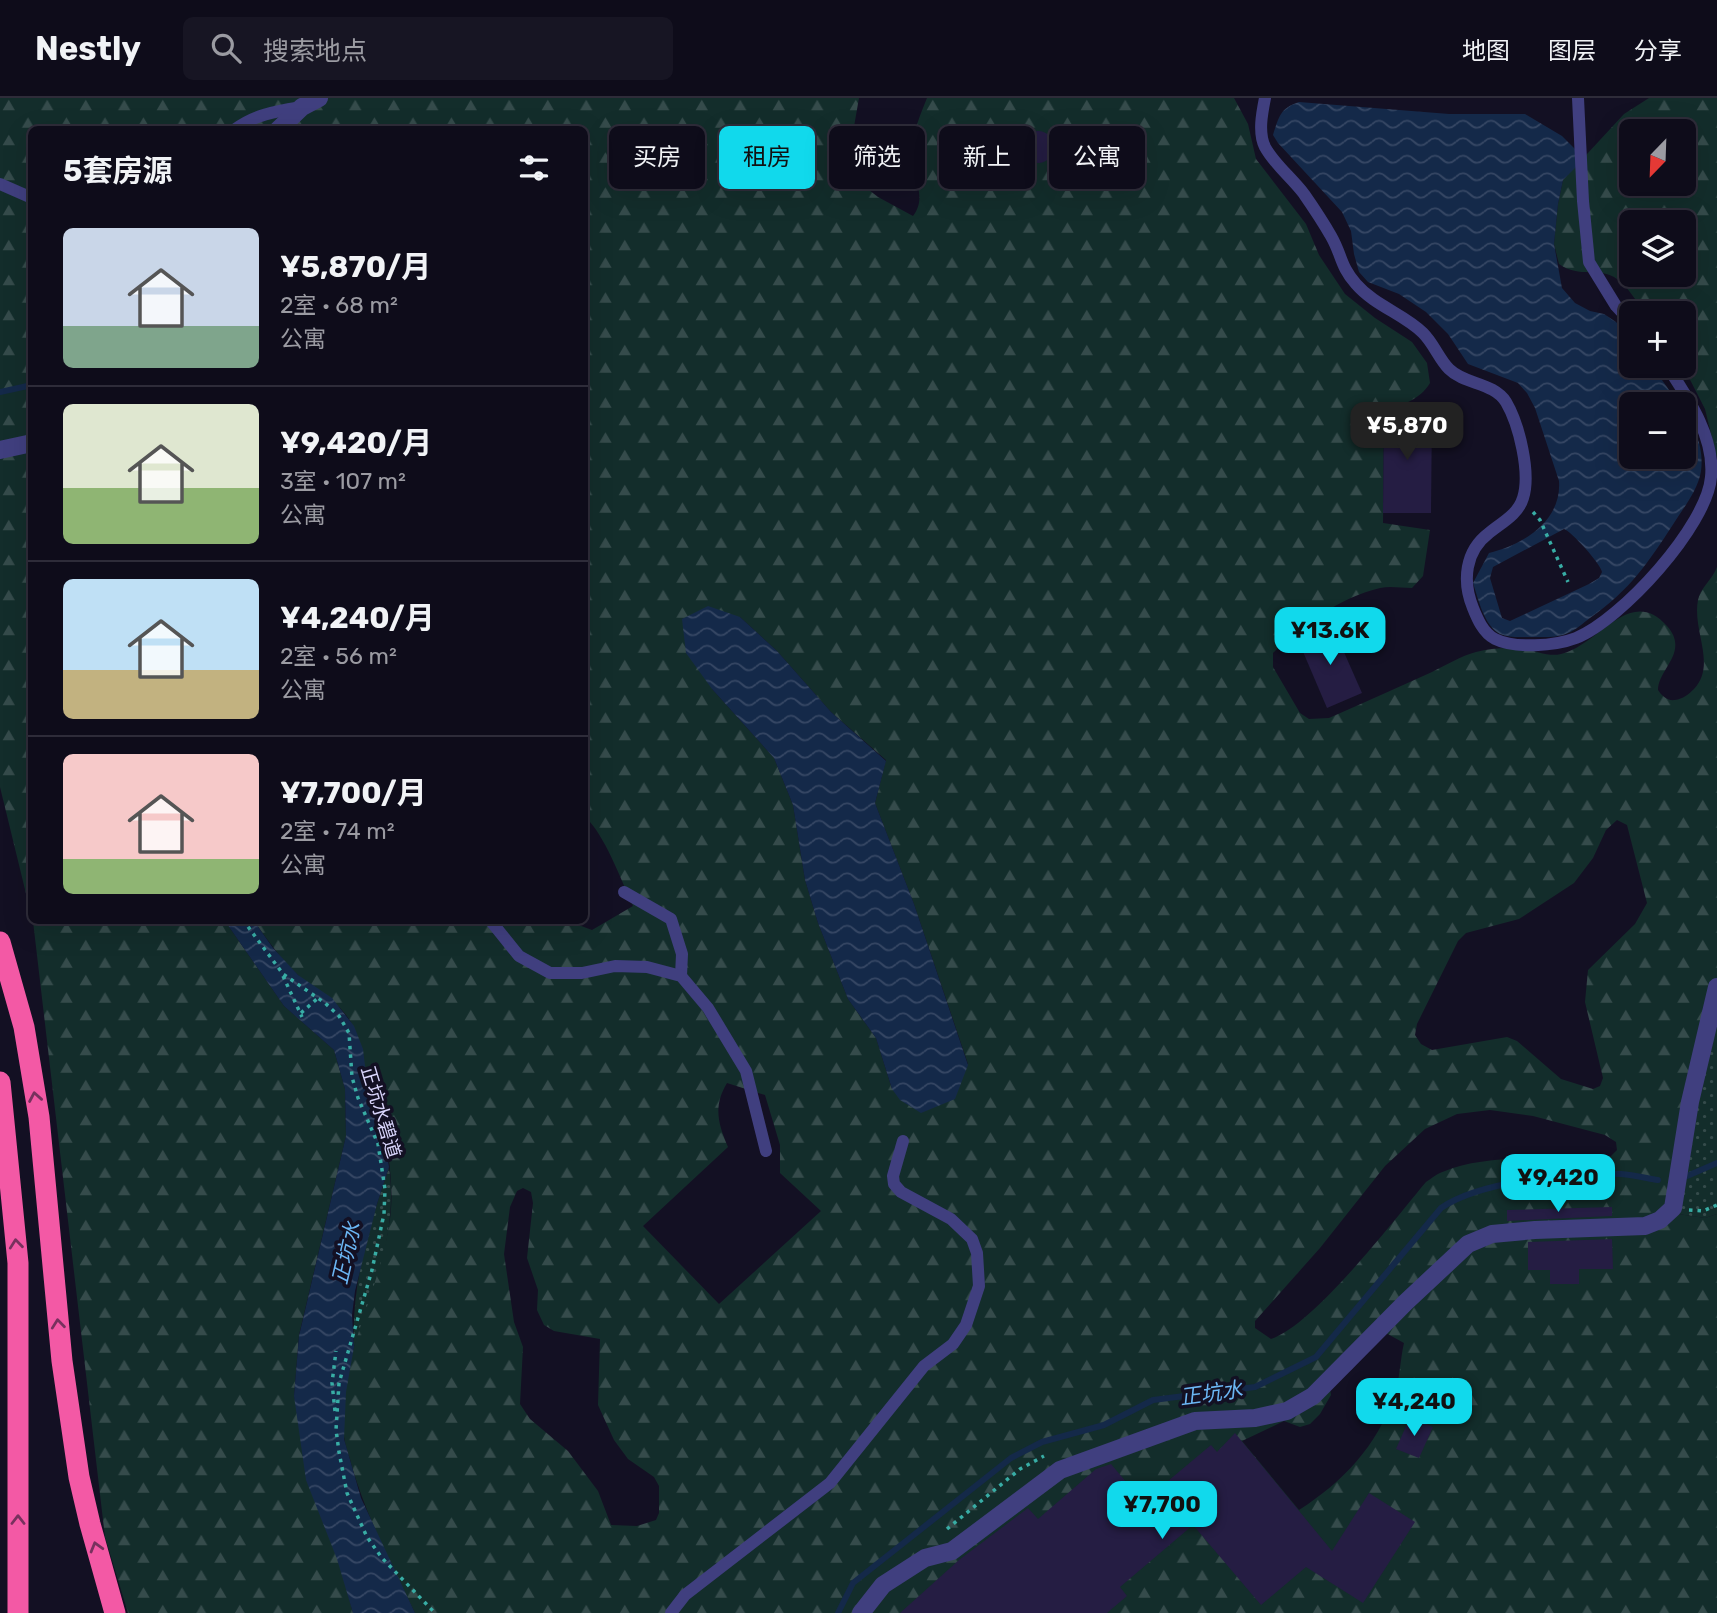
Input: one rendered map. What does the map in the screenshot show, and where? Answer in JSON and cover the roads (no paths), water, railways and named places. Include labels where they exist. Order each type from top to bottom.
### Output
[{"type":"highway","points":[[0,942],[24,1027],[39,1117],[61,1349],[79,1477],[116,1613]]},
{"type":"highway","points":[[0,1082],[18,1263],[18,1613]]},
{"type":"street","points":[[282,126],[302,107],[319,98]]},
{"type":"street","points":[[0,450],[28,444]]},
{"type":"street","points":[[861,1613],[883,1585],[925,1558],[952,1551],[1060,1470],[1195,1421],[1255,1418],[1286,1411],[1313,1396],[1468,1244],[1492,1234],[1645,1226],[1660,1220],[1673,1208],[1690,1102],[1717,987]]},
{"type":"lane","points":[[1265,98],[1260,119],[1264,146],[1303,192],[1332,237],[1343,267],[1350,277],[1378,303],[1423,332],[1449,369],[1463,378],[1485,385],[1504,399],[1517,429],[1526,486],[1522,502],[1507,521],[1488,533],[1476,545],[1466,571],[1466,592],[1477,619],[1494,639],[1554,646],[1579,637],[1628,601],[1688,532],[1707,496],[1712,476],[1710,451],[1700,421],[1674,378]]},
{"type":"lane","points":[[1578,98],[1589,262],[1619,309]]},
{"type":"lane","points":[[239,126],[270,112],[302,107]]},
{"type":"lane","points":[[0,184],[28,196]]},
{"type":"lane","points":[[624,892],[671,919],[682,954],[681,976]]},
{"type":"lane","points":[[493,924],[519,956],[550,973],[582,973],[615,966],[647,967],[681,976],[708,1007],[747,1071],[766,1151]]},
{"type":"lane","points":[[671,1613],[685,1595],[830,1483],[924,1366],[953,1344],[966,1325],[979,1286],[977,1253],[972,1239],[951,1219],[901,1192],[894,1184],[892,1176],[904,1141]]},
{"type":"water","points":[[1299,102],[1449,114],[1525,114],[1562,136],[1579,153],[1580,163],[1563,180],[1558,204],[1554,244],[1562,288],[1575,303],[1590,311],[1604,314],[1619,326],[1619,378],[1661,378],[1670,392],[1619,392],[1619,469],[1696,469],[1696,435],[1702,463],[1694,492],[1647,563],[1604,608],[1571,632],[1546,637],[1500,634],[1486,618],[1473,583],[1489,553],[1515,544],[1538,529],[1554,508],[1558,495],[1559,481],[1535,408],[1527,393],[1518,383],[1468,364],[1448,334],[1426,312],[1399,294],[1368,282],[1359,272],[1351,231],[1342,212],[1273,135],[1281,114]],"holes":[[[1564,529],[1579,541],[1597,562],[1602,572],[1599,578],[1510,621],[1502,618],[1490,578],[1493,567]]]},
{"type":"water","points":[[708,606],[740,617],[777,651],[831,712],[886,761],[875,803],[914,904],[968,1065],[955,1099],[921,1113],[900,1100],[892,1089],[876,1038],[848,999],[818,923],[805,880],[793,805],[774,758],[712,689],[686,653],[682,619]]},
{"type":"water","points":[[227,924],[256,924],[273,948],[298,975],[332,998],[354,1026],[363,1049],[366,1074],[381,1118],[389,1167],[355,1291],[352,1315],[354,1347],[346,1392],[344,1439],[361,1498],[415,1613],[353,1613],[337,1559],[306,1480],[294,1396],[299,1336],[346,1136],[345,1089],[334,1050],[284,1006]]},
{"type":"waterway","name":"正坑水","points":[[0,392],[28,386]]},
{"type":"waterway","name":"正坑水","points":[[1687,1176],[1717,1163]]},
{"type":"waterway","name":"正坑水","points":[[838,1613],[853,1583],[1011,1458],[1042,1442],[1104,1425],[1153,1400],[1255,1387],[1316,1357],[1441,1208],[1458,1199],[1502,1185],[1553,1177],[1621,1174],[1658,1180]]}]
